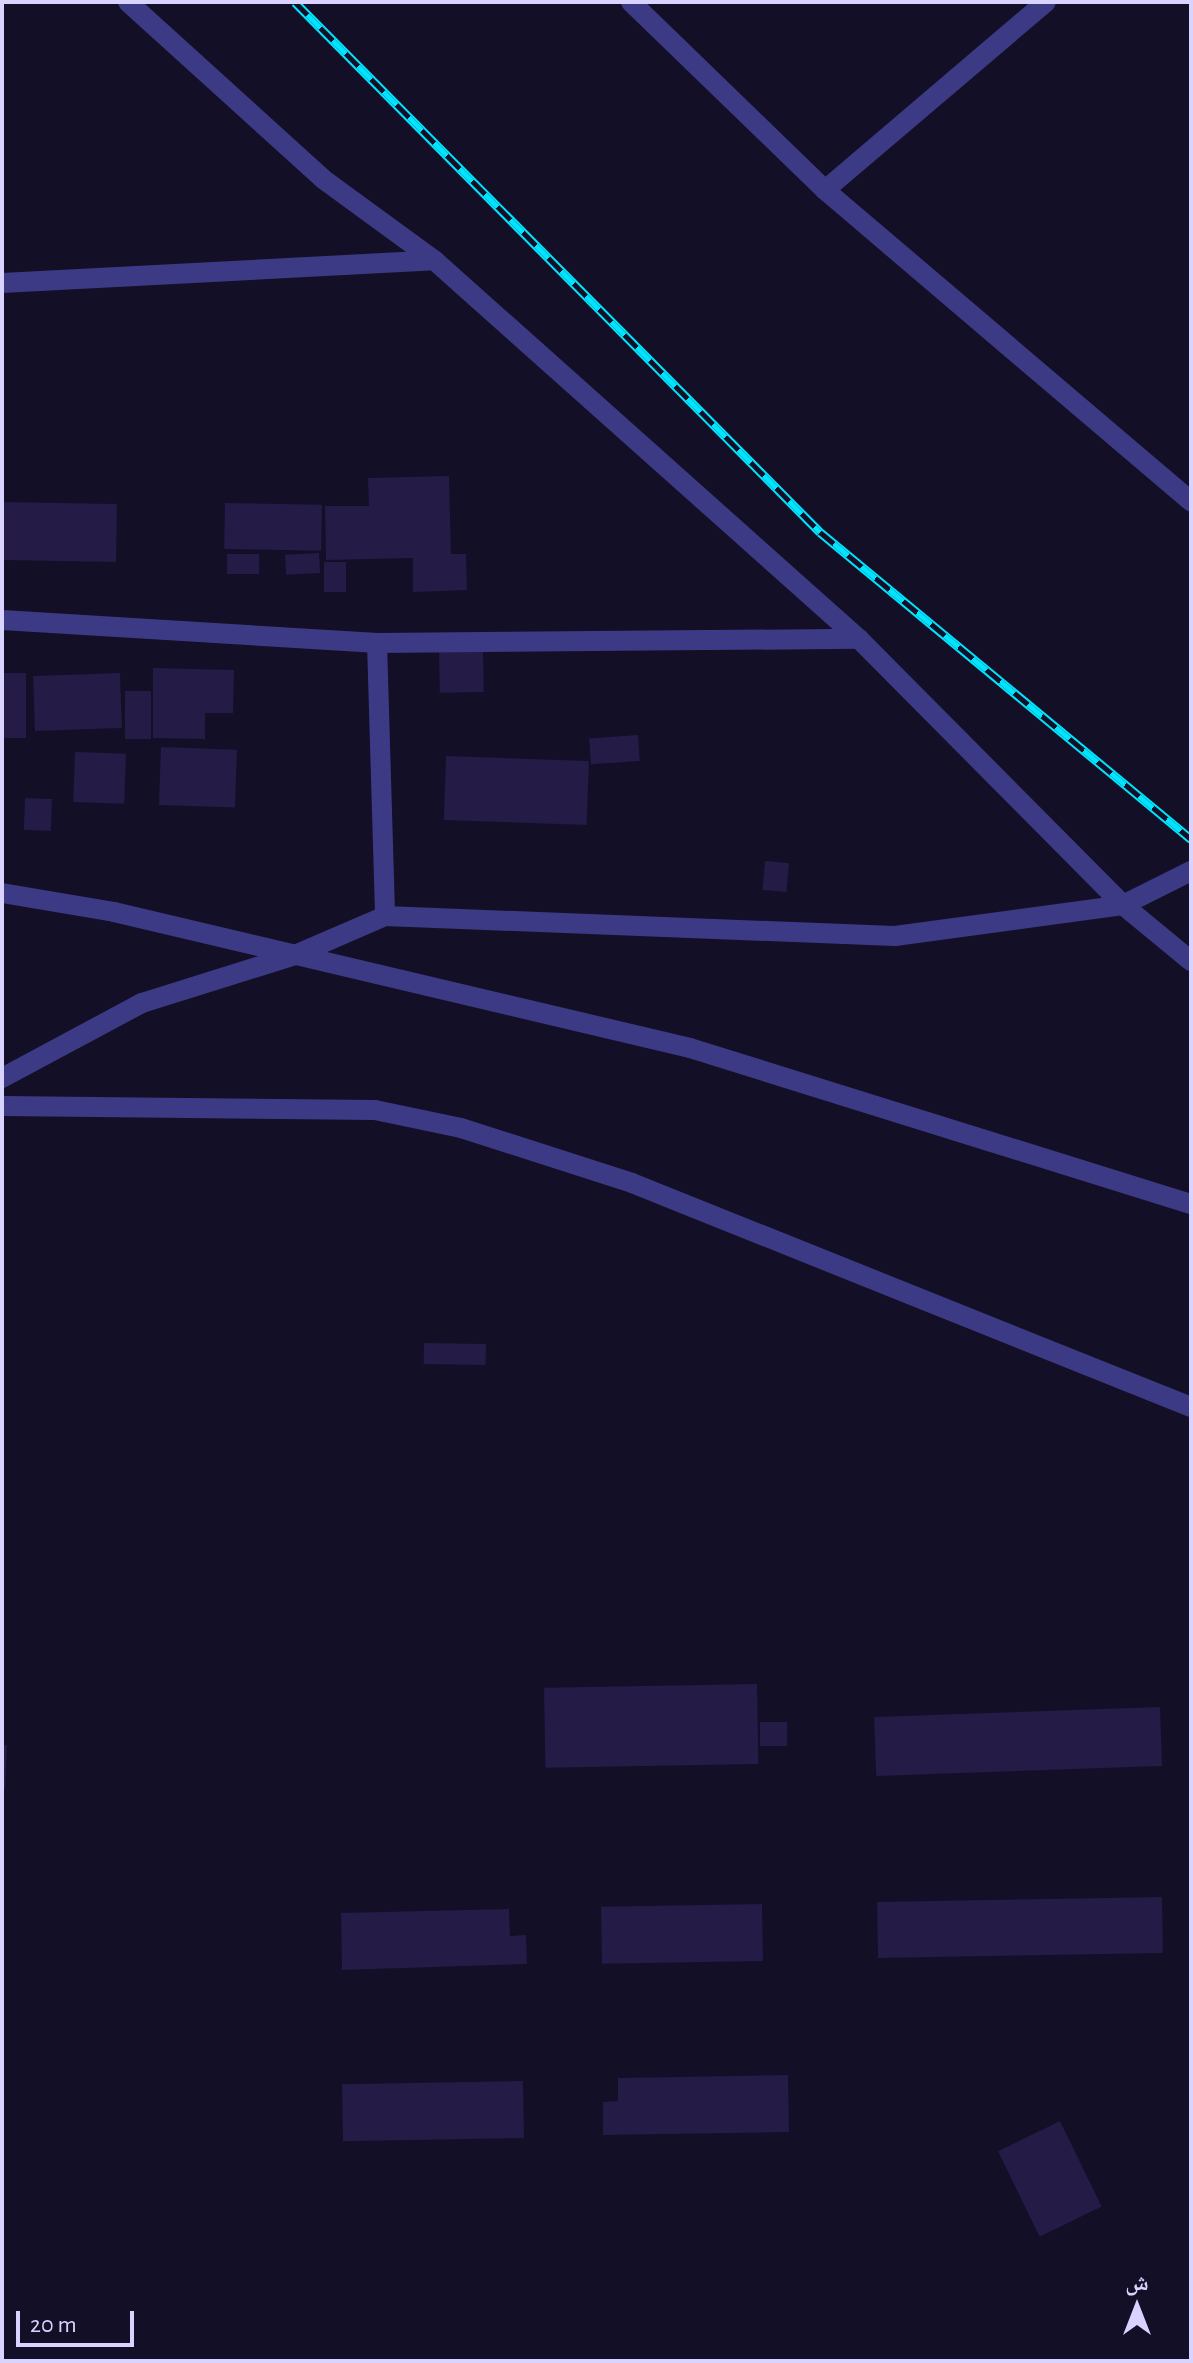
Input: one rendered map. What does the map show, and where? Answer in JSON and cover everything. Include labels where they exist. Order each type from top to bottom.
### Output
[{"type":"street","points":[[128,2],[323,179],[434,260],[859,639],[1123,905],[1191,961]]},
{"type":"street","points":[[631,2],[825,190],[1189,495]]},
{"type":"street","points":[[825,190],[1046,2]]},
{"type":"street","points":[[2,283],[434,260]]},
{"type":"street","points":[[2,620],[377,643],[859,639]]},
{"type":"street","points":[[377,643],[385,916]]},
{"type":"street","points":[[2,1078],[142,1003],[295,955],[385,916],[895,936],[1123,905],[1191,871]]},
{"type":"street","points":[[2,893],[114,912],[690,1048],[1081,1166],[1191,1204]]},
{"type":"street","points":[[2,1106],[375,1110],[461,1128],[632,1183],[1191,1407]]},
{"type":"building","points":[[449,476],[451,554],[466,554],[467,590],[413,592],[413,558],[326,560],[325,506],[369,506],[368,478]]},
{"type":"building","points":[[2,502],[117,504],[116,562],[2,560]]},
{"type":"building","points":[[225,503],[322,505],[321,551],[224,549]]},
{"type":"building","points":[[319,553],[320,573],[286,575],[285,555]]},
{"type":"building","points":[[227,554],[259,554],[259,574],[227,574]]},
{"type":"building","points":[[324,562],[346,562],[346,592],[324,592]]},
{"type":"building","points":[[483,648],[484,692],[440,693],[439,649]]},
{"type":"building","points":[[153,668],[234,670],[233,713],[205,713],[205,739],[153,738]]},
{"type":"building","points":[[2,673],[26,673],[26,738],[2,738]]},
{"type":"building","points":[[120,673],[122,728],[35,731],[33,676]]},
{"type":"building","points":[[125,691],[151,691],[151,739],[125,739]]},
{"type":"building","points":[[638,735],[640,761],[591,764],[589,738]]},
{"type":"building","points":[[161,747],[237,750],[235,808],[159,805]]},
{"type":"building","points":[[75,752],[126,754],[124,804],[73,802]]},
{"type":"building","points":[[446,756],[589,761],[587,825],[444,820]]},
{"type":"building","points":[[25,798],[52,799],[51,831],[24,830]]},
{"type":"building","points":[[765,861],[789,863],[786,892],[762,890]]},
{"type":"building","points":[[424,1343],[486,1344],[486,1365],[424,1364]]},
{"type":"building","points":[[757,1684],[758,1764],[545,1768],[544,1688]]},
{"type":"building","points":[[1160,1707],[1162,1766],[876,1776],[874,1717]]},
{"type":"building","points":[[760,1722],[787,1722],[787,1746],[760,1746]]},
{"type":"building","points":[[2,1745],[7,1745],[5,1789],[2,1789]]},
{"type":"building","points":[[1162,1897],[1163,1953],[878,1958],[877,1902]]},
{"type":"building","points":[[762,1904],[763,1961],[602,1964],[601,1907]]},
{"type":"building","points":[[509,1909],[510,1936],[526,1935],[527,1964],[342,1970],[341,1913]]},
{"type":"building","points":[[788,2075],[789,2132],[603,2135],[603,2102],[618,2101],[618,2078]]},
{"type":"building","points":[[523,2081],[524,2138],[343,2141],[342,2084]]},
{"type":"building","points":[[1060,2121],[1102,2206],[1040,2237],[998,2151]]},
{"type":"railway","points":[[295,2],[820,532],[1191,839]]}]
